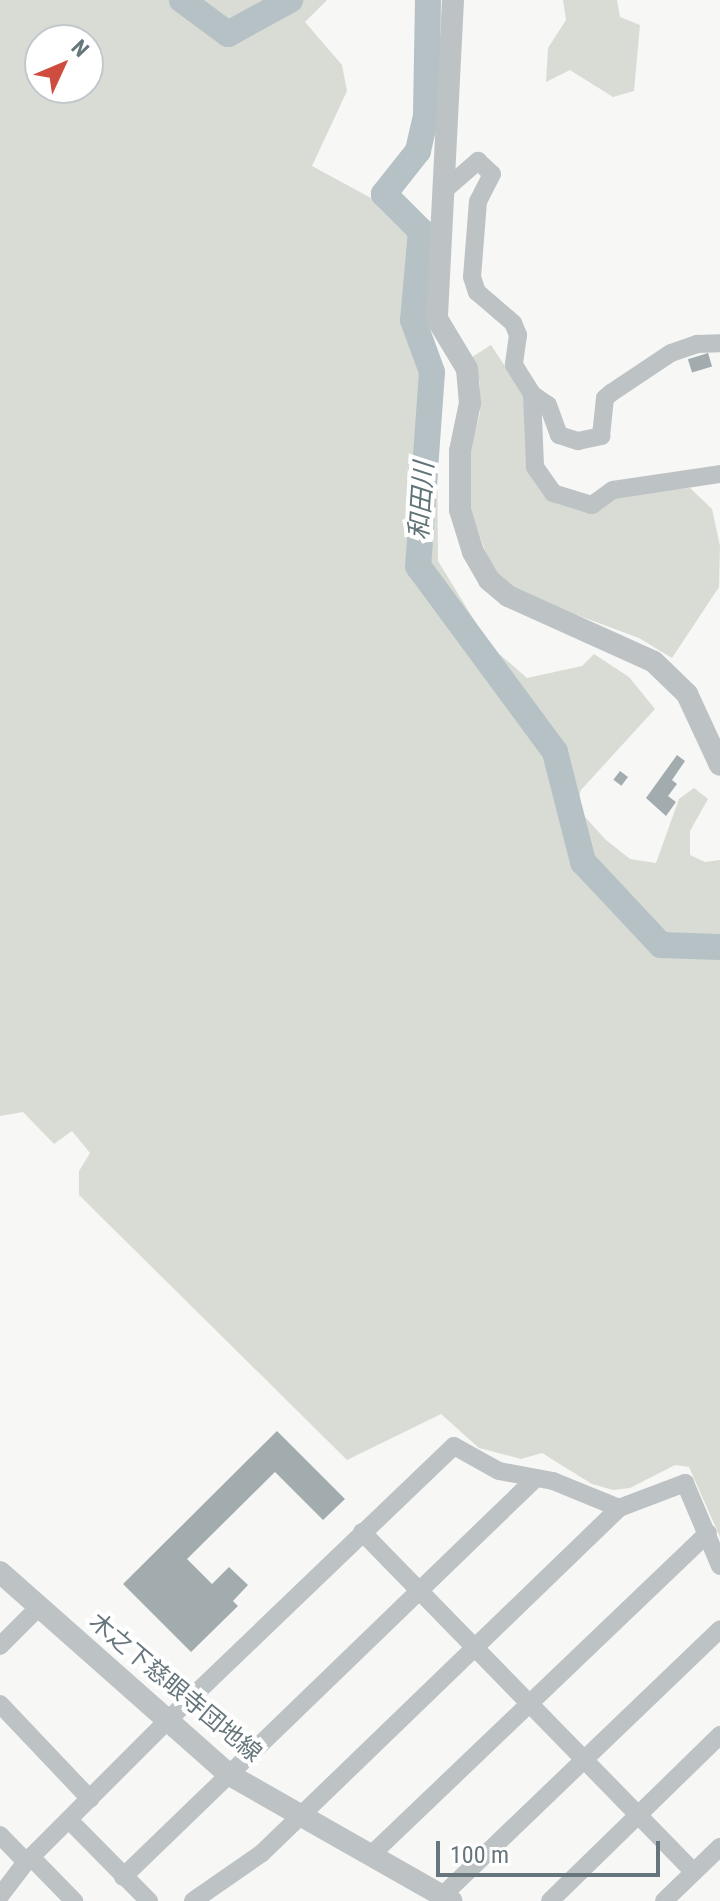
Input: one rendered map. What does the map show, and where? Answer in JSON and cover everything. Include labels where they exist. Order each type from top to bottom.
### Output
[{"type":"street","points":[[453,0],[448,187],[437,319],[467,369],[470,403],[460,451],[460,510],[480,569],[528,607],[654,662],[687,694],[720,765]]},
{"type":"street","points":[[448,187],[478,161],[492,174],[478,201],[472,277],[477,292],[513,323],[518,335],[514,365],[532,394],[548,405],[559,435],[593,439],[601,436],[605,398],[611,393],[671,353],[697,344],[720,343]]},
{"type":"street","points":[[532,394],[535,467],[553,493],[592,505],[613,490],[720,474]]},
{"type":"street","points":[[0,1896],[28,1860],[168,1720],[454,1446],[499,1471],[536,1478],[619,1508]]},
{"type":"street","points":[[123,1877],[536,1478]]},
{"type":"street","points":[[193,1901],[243,1870],[619,1508],[685,1483],[720,1566]]},
{"type":"street","points":[[362,1532],[694,1872]]},
{"type":"street","points":[[371,1855],[708,1533]]},
{"type":"street","name":"木之下慈眼寺団地線","points":[[0,1572],[228,1774],[447,1898]]},
{"type":"street","points":[[0,1646],[40,1606]]},
{"type":"street","points":[[447,1898],[583,1758],[720,1629]]},
{"type":"street","points":[[0,1704],[90,1799]]},
{"type":"street","points":[[550,1901],[720,1735]]},
{"type":"street","points":[[69,1820],[149,1901]]},
{"type":"street","points":[[0,1835],[74,1901]]},
{"type":"street","points":[[664,1901],[720,1847]]},
{"type":"shaded area","points":[[0,0],[327,0],[305,22],[342,65],[347,91],[312,166],[382,204],[420,236],[424,325],[443,385],[437,435],[438,561],[490,646],[527,678],[582,666],[594,654],[629,677],[655,709],[581,790],[576,807],[606,840],[630,859],[656,863],[679,799],[694,788],[708,799],[690,831],[690,855],[705,862],[720,860],[720,1537],[689,1467],[675,1465],[630,1488],[613,1490],[592,1484],[542,1453],[521,1459],[479,1448],[441,1414],[347,1460],[79,1195],[79,1171],[90,1153],[72,1131],[54,1144],[23,1112],[0,1116]]},
{"type":"shaded area","points":[[563,0],[617,0],[620,17],[640,25],[634,91],[613,97],[570,70],[546,82],[548,48],[566,20]]},
{"type":"shaded area","points":[[491,345],[526,398],[529,458],[553,498],[690,488],[712,509],[720,546],[719,587],[672,658],[639,638],[515,592],[492,570],[470,509],[467,460],[480,413],[480,383],[472,357]]},
{"type":"building","points":[[708,353],[712,366],[692,373],[688,359]]},
{"type":"building","points":[[677,755],[685,761],[672,780],[677,784],[668,796],[676,802],[666,816],[646,798]]},
{"type":"building","points":[[620,771],[628,777],[621,786],[613,780]]},
{"type":"building","points":[[277,1431],[345,1499],[323,1520],[275,1472],[187,1559],[212,1584],[229,1567],[248,1585],[233,1601],[238,1606],[191,1652],[123,1584]]},
{"type":"waterway","name":"和田川","points":[[182,0],[228,34],[290,0]]},
{"type":"waterway","name":"和田川","points":[[428,0],[426,116],[418,151],[384,194],[421,231],[413,320],[432,372],[418,566],[555,752],[583,862],[661,945],[720,947]]}]
